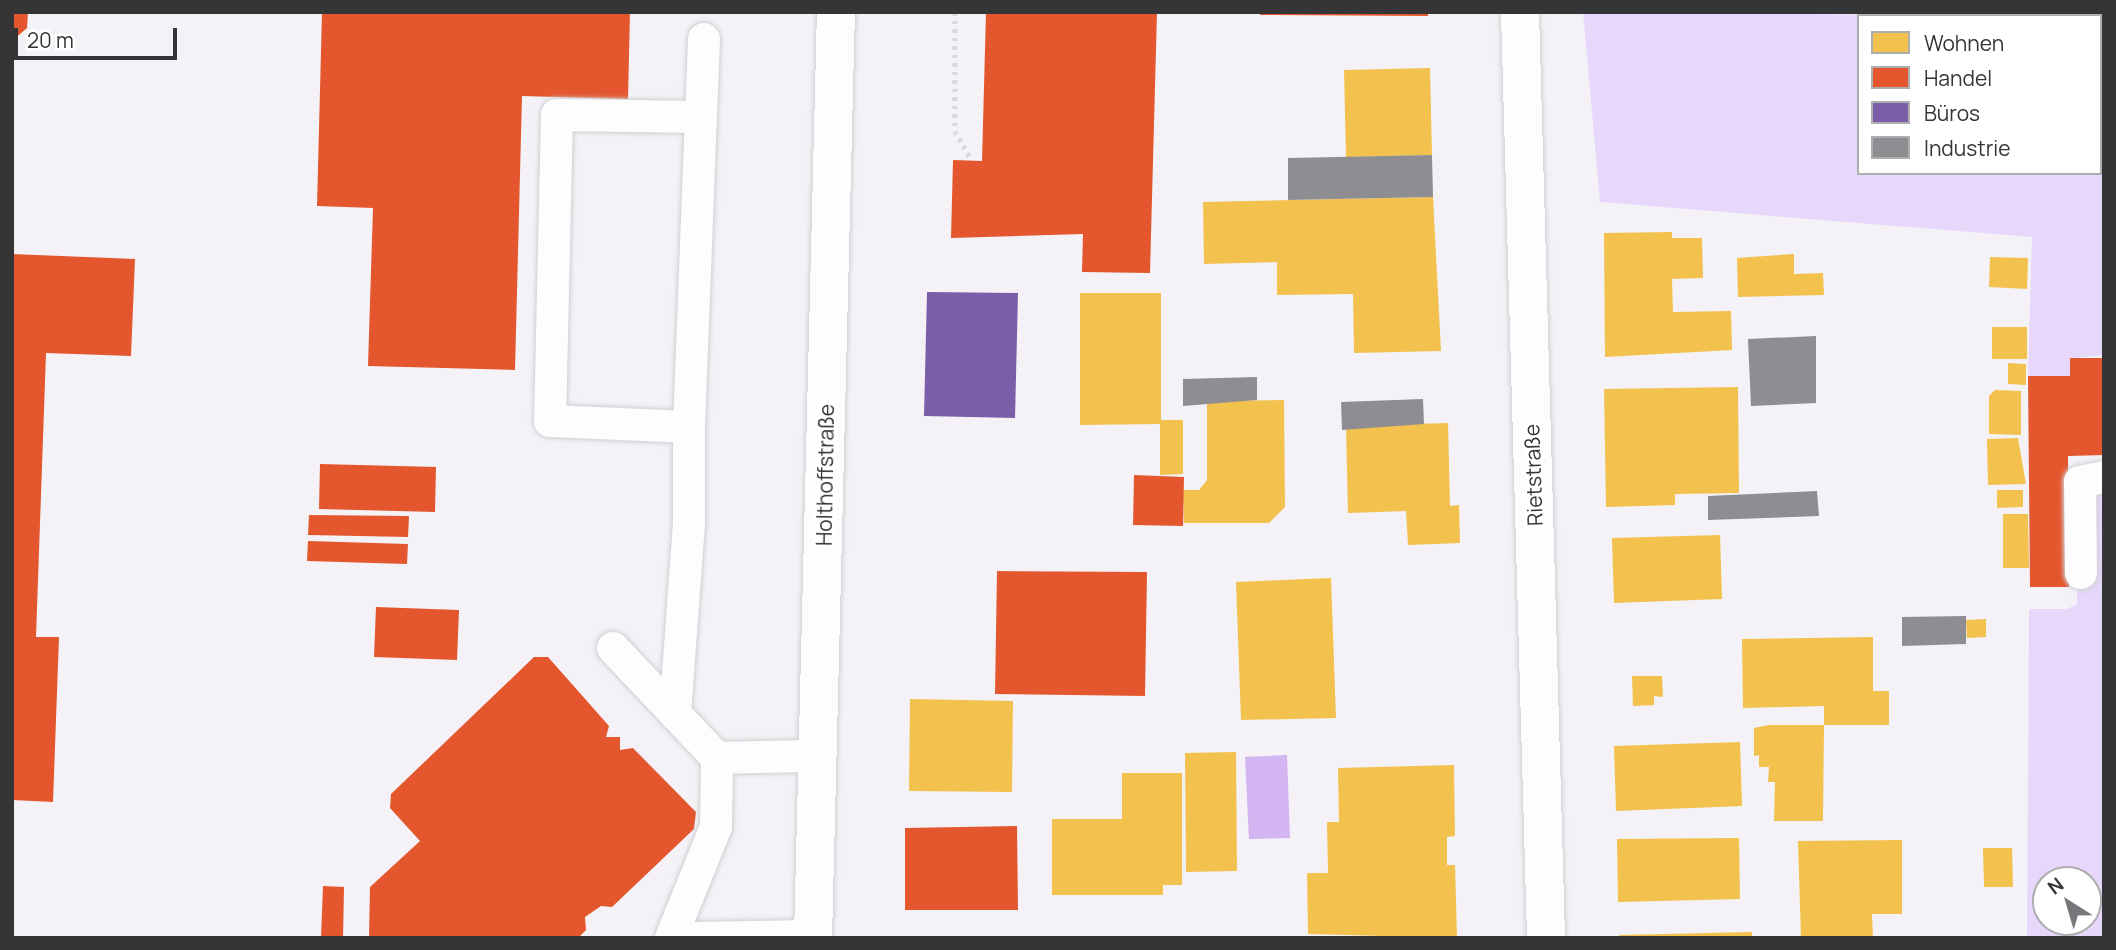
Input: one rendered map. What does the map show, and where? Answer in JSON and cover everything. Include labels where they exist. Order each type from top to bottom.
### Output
[{"type":"street","name":"Holthoffstraße","points":[[813,937],[836,12]]},
{"type":"street","name":"Rietstraße","points":[[1520,12],[1546,938]]},
{"type":"lane","points":[[675,714],[689,523],[689,427],[704,39]]},
{"type":"lane","points":[[689,427],[550,421],[557,116],[701,117]]},
{"type":"lane","points":[[2081,573],[2080,482],[2104,477]]},
{"type":"lane","points":[[613,648],[717,758],[716,827],[671,938]]},
{"type":"lane","points":[[717,758],[817,756]]},
{"type":"lane","points":[[692,938],[813,937]]},
{"type":"path","points":[[956,12],[955,131],[972,161]]},
{"type":"shaded area","points":[[1583,12],[1857,14],[1857,175],[2102,175],[2104,57],[2104,355],[2070,358],[2070,376],[2028,376],[2032,237],[1600,202]]},
{"type":"shaded area","points":[[2104,493],[2104,938],[2027,938],[2029,609],[2067,609],[2077,604],[2077,584],[2093,583],[2093,499]]},
{"type":"shaded area","points":[[1287,755],[1290,838],[1249,839],[1245,757]]},
{"type":"building: Wohnen","points":[[1430,68],[1432,155],[1346,157],[1344,70]]},
{"type":"building: Wohnen","points":[[1433,197],[1441,351],[1354,353],[1353,294],[1277,295],[1277,262],[1204,264],[1203,202]]},
{"type":"building: Wohnen","points":[[1672,232],[1672,238],[1702,238],[1703,278],[1672,279],[1673,312],[1731,311],[1732,350],[1605,357],[1604,233]]},
{"type":"building: Wohnen","points":[[1794,254],[1794,274],[1823,273],[1824,295],[1738,297],[1737,258]]},
{"type":"building: Wohnen","points":[[1990,257],[2028,258],[2027,289],[1989,287]]},
{"type":"building: Wohnen","points":[[1080,293],[1161,293],[1161,420],[1183,420],[1183,474],[1160,475],[1160,424],[1080,425]]},
{"type":"building: Wohnen","points":[[1992,327],[2027,327],[2027,359],[1992,359]]},
{"type":"building: Wohnen","points":[[2008,363],[2026,364],[2026,385],[2008,384]]},
{"type":"building: Wohnen","points":[[1738,387],[1739,493],[1675,494],[1675,505],[1606,507],[1604,389]]},
{"type":"building: Wohnen","points":[[1995,390],[2021,391],[2021,435],[1989,434],[1989,396]]},
{"type":"building: Wohnen","points":[[1284,400],[1285,507],[1269,523],[1184,523],[1183,490],[1199,490],[1207,480],[1207,401]]},
{"type":"building: Wohnen","points":[[1448,423],[1450,506],[1459,505],[1460,543],[1408,545],[1406,511],[1348,513],[1346,426]]},
{"type":"building: Wohnen","points":[[2018,438],[2026,484],[1988,485],[1987,439]]},
{"type":"building: Wohnen","points":[[1997,490],[2023,490],[2023,507],[1997,508]]},
{"type":"building: Wohnen","points":[[2003,514],[2028,514],[2029,568],[2003,568]]},
{"type":"building: Wohnen","points":[[1720,535],[1722,599],[1614,603],[1612,538]]},
{"type":"building: Wohnen","points":[[1331,578],[1336,718],[1241,720],[1236,582]]},
{"type":"building: Wohnen","points":[[1986,619],[1986,637],[1967,638],[1966,620]]},
{"type":"building: Wohnen","points":[[1873,637],[1873,691],[1889,691],[1889,725],[1824,725],[1824,706],[1743,708],[1742,639]]},
{"type":"building: Wohnen","points":[[1632,676],[1662,676],[1663,697],[1654,696],[1654,705],[1633,706]]},
{"type":"building: Wohnen","points":[[910,699],[1013,701],[1012,792],[909,791]]},
{"type":"building: Wohnen","points":[[1769,725],[1824,725],[1823,821],[1774,821],[1775,782],[1768,782],[1769,767],[1759,767],[1759,755],[1754,756],[1754,728]]},
{"type":"building: Wohnen","points":[[1740,742],[1742,806],[1616,811],[1614,746]]},
{"type":"building: Wohnen","points":[[1236,752],[1237,871],[1186,872],[1185,753]]},
{"type":"building: Wohnen","points":[[1454,765],[1455,836],[1447,837],[1447,865],[1455,865],[1457,938],[1308,934],[1307,873],[1328,873],[1327,822],[1339,822],[1338,768]]},
{"type":"building: Wohnen","points":[[1122,773],[1182,773],[1182,885],[1163,885],[1163,895],[1052,895],[1052,819],[1122,819]]},
{"type":"building: Wohnen","points":[[1739,838],[1740,899],[1618,902],[1617,839]]},
{"type":"building: Wohnen","points":[[1902,840],[1902,914],[1872,914],[1873,938],[1801,938],[1798,841]]},
{"type":"building: Wohnen","points":[[1983,848],[2012,848],[2013,887],[1984,887]]},
{"type":"building: Wohnen","points":[[1752,932],[1752,938],[1620,938],[1619,935]]},
{"type":"building: Handel","points":[[12,12],[28,12],[27,28],[12,41]]},
{"type":"building: Handel","points":[[322,12],[630,12],[628,99],[522,96],[515,370],[368,366],[373,208],[317,206]]},
{"type":"building: Handel","points":[[986,12],[1157,12],[1150,273],[1082,272],[1083,234],[951,238],[953,160],[982,161]]},
{"type":"building: Handel","points":[[1260,12],[1428,12],[1428,16],[1260,15]]},
{"type":"building: Handel","points":[[12,254],[135,259],[131,356],[46,353],[36,637],[59,637],[53,802],[12,800]]},
{"type":"building: Handel","points":[[2070,358],[2104,358],[2104,455],[2068,456],[2069,587],[2030,587],[2028,376],[2070,376]]},
{"type":"building: Handel","points":[[320,464],[436,467],[435,512],[319,509]]},
{"type":"building: Handel","points":[[1134,475],[1184,477],[1183,526],[1133,525]]},
{"type":"building: Handel","points":[[309,515],[409,516],[408,537],[308,535]]},
{"type":"building: Handel","points":[[308,541],[408,544],[407,564],[307,561]]},
{"type":"building: Handel","points":[[997,571],[1147,572],[1145,696],[995,694]]},
{"type":"building: Handel","points":[[376,607],[459,610],[457,660],[374,657]]},
{"type":"building: Handel","points":[[534,657],[548,657],[609,726],[606,737],[620,737],[620,750],[633,748],[696,812],[694,829],[612,907],[601,906],[585,917],[586,930],[578,938],[369,938],[370,887],[420,841],[390,808],[391,794]]},
{"type":"building: Handel","points":[[1017,826],[1018,910],[905,910],[905,828]]},
{"type":"building: Handel","points":[[323,886],[344,887],[343,938],[321,938]]},
{"type":"building: Büros","points":[[927,292],[1018,293],[1015,418],[924,416]]},
{"type":"building: Industrie","points":[[1432,155],[1433,197],[1288,200],[1288,158]]},
{"type":"building: Industrie","points":[[1816,336],[1816,403],[1751,406],[1748,339]]},
{"type":"building: Industrie","points":[[1257,377],[1257,400],[1183,406],[1183,379]]},
{"type":"building: Industrie","points":[[1423,399],[1424,424],[1342,430],[1341,402]]},
{"type":"building: Industrie","points":[[1817,491],[1819,516],[1708,520],[1708,496]]},
{"type":"building: Industrie","points":[[1966,616],[1966,644],[1902,646],[1902,617]]}]
